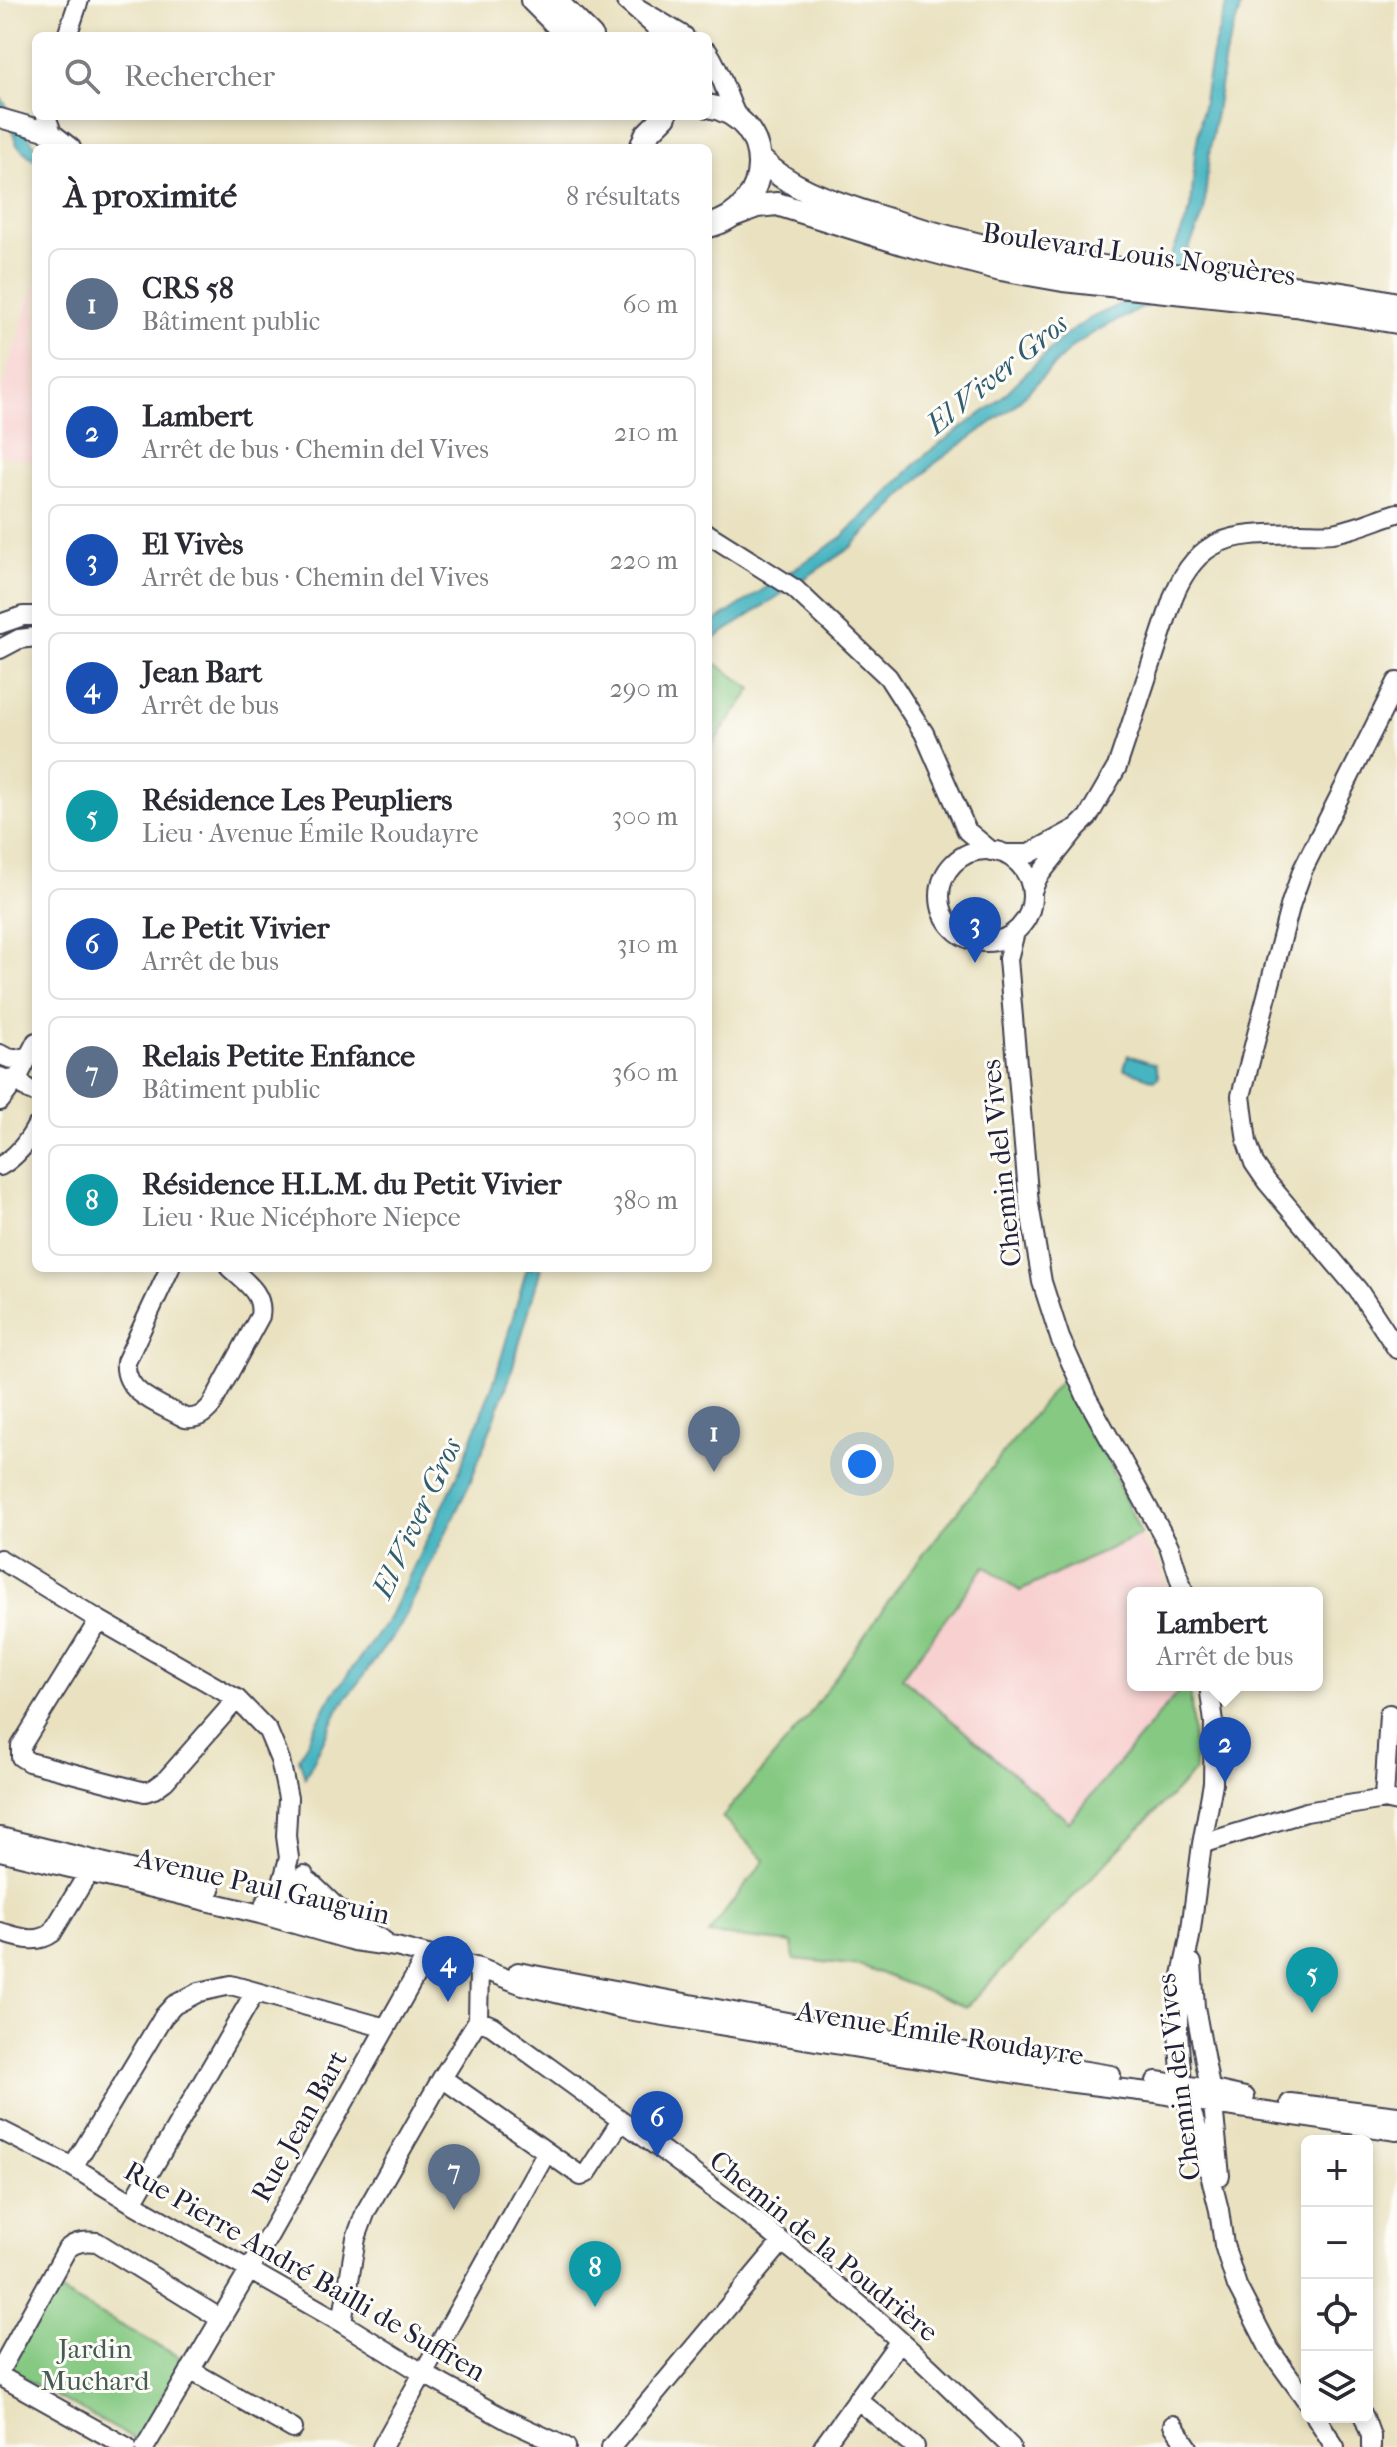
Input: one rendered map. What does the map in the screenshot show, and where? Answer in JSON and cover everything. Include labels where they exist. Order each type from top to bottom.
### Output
[{"type":"main road","points":[[532,0],[564,32]]},
{"type":"main road","points":[[555,0],[587,32]]},
{"type":"main road","points":[[712,107],[726,111],[749,130],[760,159],[758,180],[750,199],[736,214]]},
{"type":"main road","points":[[635,120],[640,144]]},
{"type":"main road","points":[[642,144],[661,120]]},
{"type":"main road","name":"Boulevard Louis Noguères","points":[[760,159],[786,181],[821,197],[1068,271]]},
{"type":"main road","name":"Boulevard Louis Noguères","points":[[712,225],[757,206],[777,204],[1001,269],[1068,271],[1204,286],[1397,322]]},
{"type":"main road","name":"Boulevard Louis Noguères","points":[[1204,286],[1298,287],[1397,304]]},
{"type":"street","points":[[68,32],[79,0]]},
{"type":"street","points":[[626,1],[661,32]]},
{"type":"street","points":[[626,1],[677,32]]},
{"type":"street","points":[[712,58],[738,119]]},
{"type":"street","points":[[0,118],[29,128],[49,125],[67,144]]},
{"type":"street","points":[[1032,891],[1038,877],[1088,817],[1117,767],[1183,573],[1194,559],[1210,546],[1234,537],[1337,533],[1397,513]]},
{"type":"street","points":[[712,536],[795,589],[888,677],[924,733],[967,831],[998,852],[1019,863],[1028,876],[1032,891],[1031,906],[1026,921],[1015,932],[993,942],[981,942],[954,930],[945,917],[941,903],[943,882],[950,868],[962,857],[976,851],[998,852],[1029,854],[1077,828]]},
{"type":"street","points":[[0,624],[32,616]]},
{"type":"street","points":[[0,649],[19,639],[32,637]]},
{"type":"street","points":[[1397,682],[1303,869],[1291,903],[1241,1096],[1247,1142],[1254,1163],[1358,1290],[1397,1349]]},
{"type":"street","points":[[962,857],[967,831]]},
{"type":"street","name":"Chemin del Vives","points":[[1015,932],[1008,959],[1029,1204],[1042,1282],[1060,1338],[1086,1396],[1169,1546],[1182,1587]]},
{"type":"street","name":"Chemin del Vives","points":[[981,942],[1010,982]]},
{"type":"street","points":[[0,1054],[8,1059],[20,1060],[32,1051]]},
{"type":"street","points":[[0,1101],[8,1078],[32,1051]]},
{"type":"street","points":[[8,1078],[32,1091]]},
{"type":"street","points":[[0,1166],[32,1135]]},
{"type":"street","points":[[168,1272],[126,1362],[125,1372],[135,1390],[185,1418],[204,1414],[211,1406],[260,1316],[257,1293],[234,1272]]},
{"type":"street","points":[[0,1559],[237,1699],[268,1731],[280,1760],[288,1798],[286,1836],[293,1867],[314,1899],[306,1919]]},
{"type":"street","points":[[99,1620],[21,1746],[21,1757],[29,1762],[145,1792],[165,1781],[237,1699]]},
{"type":"street","name":"Chemin del Vives","points":[[1210,1691],[1214,1722],[1213,1783],[1178,1995],[1178,2031],[1185,2092],[1202,2142],[1219,2210],[1224,2245],[1237,2286],[1270,2350],[1301,2393]]},
{"type":"street","points":[[1202,1844],[1306,1812],[1390,1800],[1389,1714]]},
{"type":"street","name":"Avenue Paul Gauguin","points":[[0,1837],[134,1870],[262,1908]]},
{"type":"street","name":"Avenue Paul Gauguin","points":[[0,1851],[306,1919],[357,1927],[396,1947]]},
{"type":"street","name":"Avenue Paul Gauguin","points":[[66,1853],[91,1870],[128,1873],[134,1870]]},
{"type":"street","points":[[262,1908],[280,1891],[293,1867]]},
{"type":"street","points":[[293,1867],[357,1927]]},
{"type":"street","points":[[0,1932],[26,1939],[44,1939],[52,1933],[91,1870]]},
{"type":"street","name":"Avenue Paul Gauguin","points":[[306,1919],[354,1941],[396,1947]]},
{"type":"street","name":"Chemin del Vives","points":[[1190,1937],[1195,2007],[1211,2096],[1220,2171],[1219,2210]]},
{"type":"street","name":"Avenue Émile Roudayre","points":[[396,1947],[479,1968],[523,1985],[622,2009],[1211,2096],[1397,2131]]},
{"type":"street","name":"Rue Jean Bart","points":[[145,2447],[249,2271],[427,1955]]},
{"type":"street","points":[[342,2323],[356,2238],[366,2211],[478,2020],[479,1968]]},
{"type":"street","points":[[73,2167],[163,2017],[174,2005],[199,1992],[231,1985],[386,2028]]},
{"type":"street","points":[[132,2203],[255,1992]]},
{"type":"street","name":"Chemin de la Poudrière","points":[[478,2020],[492,2026],[621,2121],[844,2291],[1011,2447]]},
{"type":"street","points":[[442,2078],[581,2176],[587,2173],[621,2121]]},
{"type":"street","name":"Avenue Émile Roudayre","points":[[1211,2096],[1397,2116]]},
{"type":"street","name":"Rue Pierre André Bailli de Suffren","points":[[0,2130],[73,2167],[424,2374],[496,2414],[566,2447]]},
{"type":"street","points":[[382,2447],[546,2153]]},
{"type":"street","points":[[0,2370],[67,2249],[85,2241],[97,2242],[221,2319]]},
{"type":"street","points":[[611,2447],[782,2242]]},
{"type":"street","points":[[831,2444],[857,2399],[899,2342]]},
{"type":"street","points":[[190,2370],[293,2429]]},
{"type":"street","points":[[0,2376],[127,2447]]},
{"type":"street","points":[[857,2399],[915,2447]]},
{"type":"street","points":[[1320,2423],[1335,2447]]},
{"type":"street","points":[[1366,2423],[1371,2447]]},
{"type":"street","points":[[1173,2425],[1188,2447]]},
{"type":"shaded area","points":[[32,290],[32,462],[0,454],[0,394]]},
{"type":"shaded area","points":[[1141,1534],[1162,1570],[1166,1587],[1127,1587],[1127,1691],[1179,1691],[1069,1822],[902,1677],[985,1565],[1020,1591]]},
{"type":"green space","points":[[712,661],[752,689],[712,744]]},
{"type":"green space","points":[[1064,1376],[1091,1424],[1141,1534],[1020,1591],[985,1566],[902,1677],[1069,1822],[1179,1691],[1190,1691],[1195,1771],[966,2007],[862,1966],[794,1959],[792,1943],[708,1934],[765,1860],[722,1817],[806,1719],[904,1579]]},
{"type":"green space","name":"Jardin Muchard","points":[[53,2288],[183,2359],[138,2441],[8,2370]]},
{"type":"water","points":[[1228,0],[1243,0],[1225,56],[1209,155],[1204,213],[1169,295],[1098,330],[1073,346],[1013,407],[934,464],[850,548],[712,640],[712,623],[841,538],[926,454],[995,404],[1065,335],[1091,318],[1159,285],[1191,209],[1195,153],[1212,53]]},
{"type":"water","points":[[0,97],[34,144],[32,158],[17,145],[12,130],[0,115]]},
{"type":"water","points":[[1128,1055],[1155,1064],[1159,1077],[1154,1080],[1124,1069]]},
{"type":"water","points":[[526,1272],[540,1272],[509,1380],[470,1483],[401,1625],[340,1707],[305,1778],[299,1758],[329,1700],[389,1618],[457,1477],[496,1376]]},
{"type":"place","name":"El Vivès","points":[[975,963]]},
{"type":"place","name":"CRS 58","points":[[714,1472]]},
{"type":"place","name":"Lambert","points":[[1225,1783]]},
{"type":"place","name":"Jean Bart","points":[[448,2002]]},
{"type":"place","name":"Résidence Les Peupliers","points":[[1312,2013]]},
{"type":"place","name":"Le Petit Vivier","points":[[657,2157]]},
{"type":"place","name":"Relais Petite Enfance","points":[[454,2210]]},
{"type":"place","name":"Résidence H.L.M. du Petit Vivier","points":[[595,2307]]},
{"type":"water label","name":"El Viver Gros","points":[[997,374]]},
{"type":"water label","name":"El Viver Gros","points":[[417,1518]]}]
